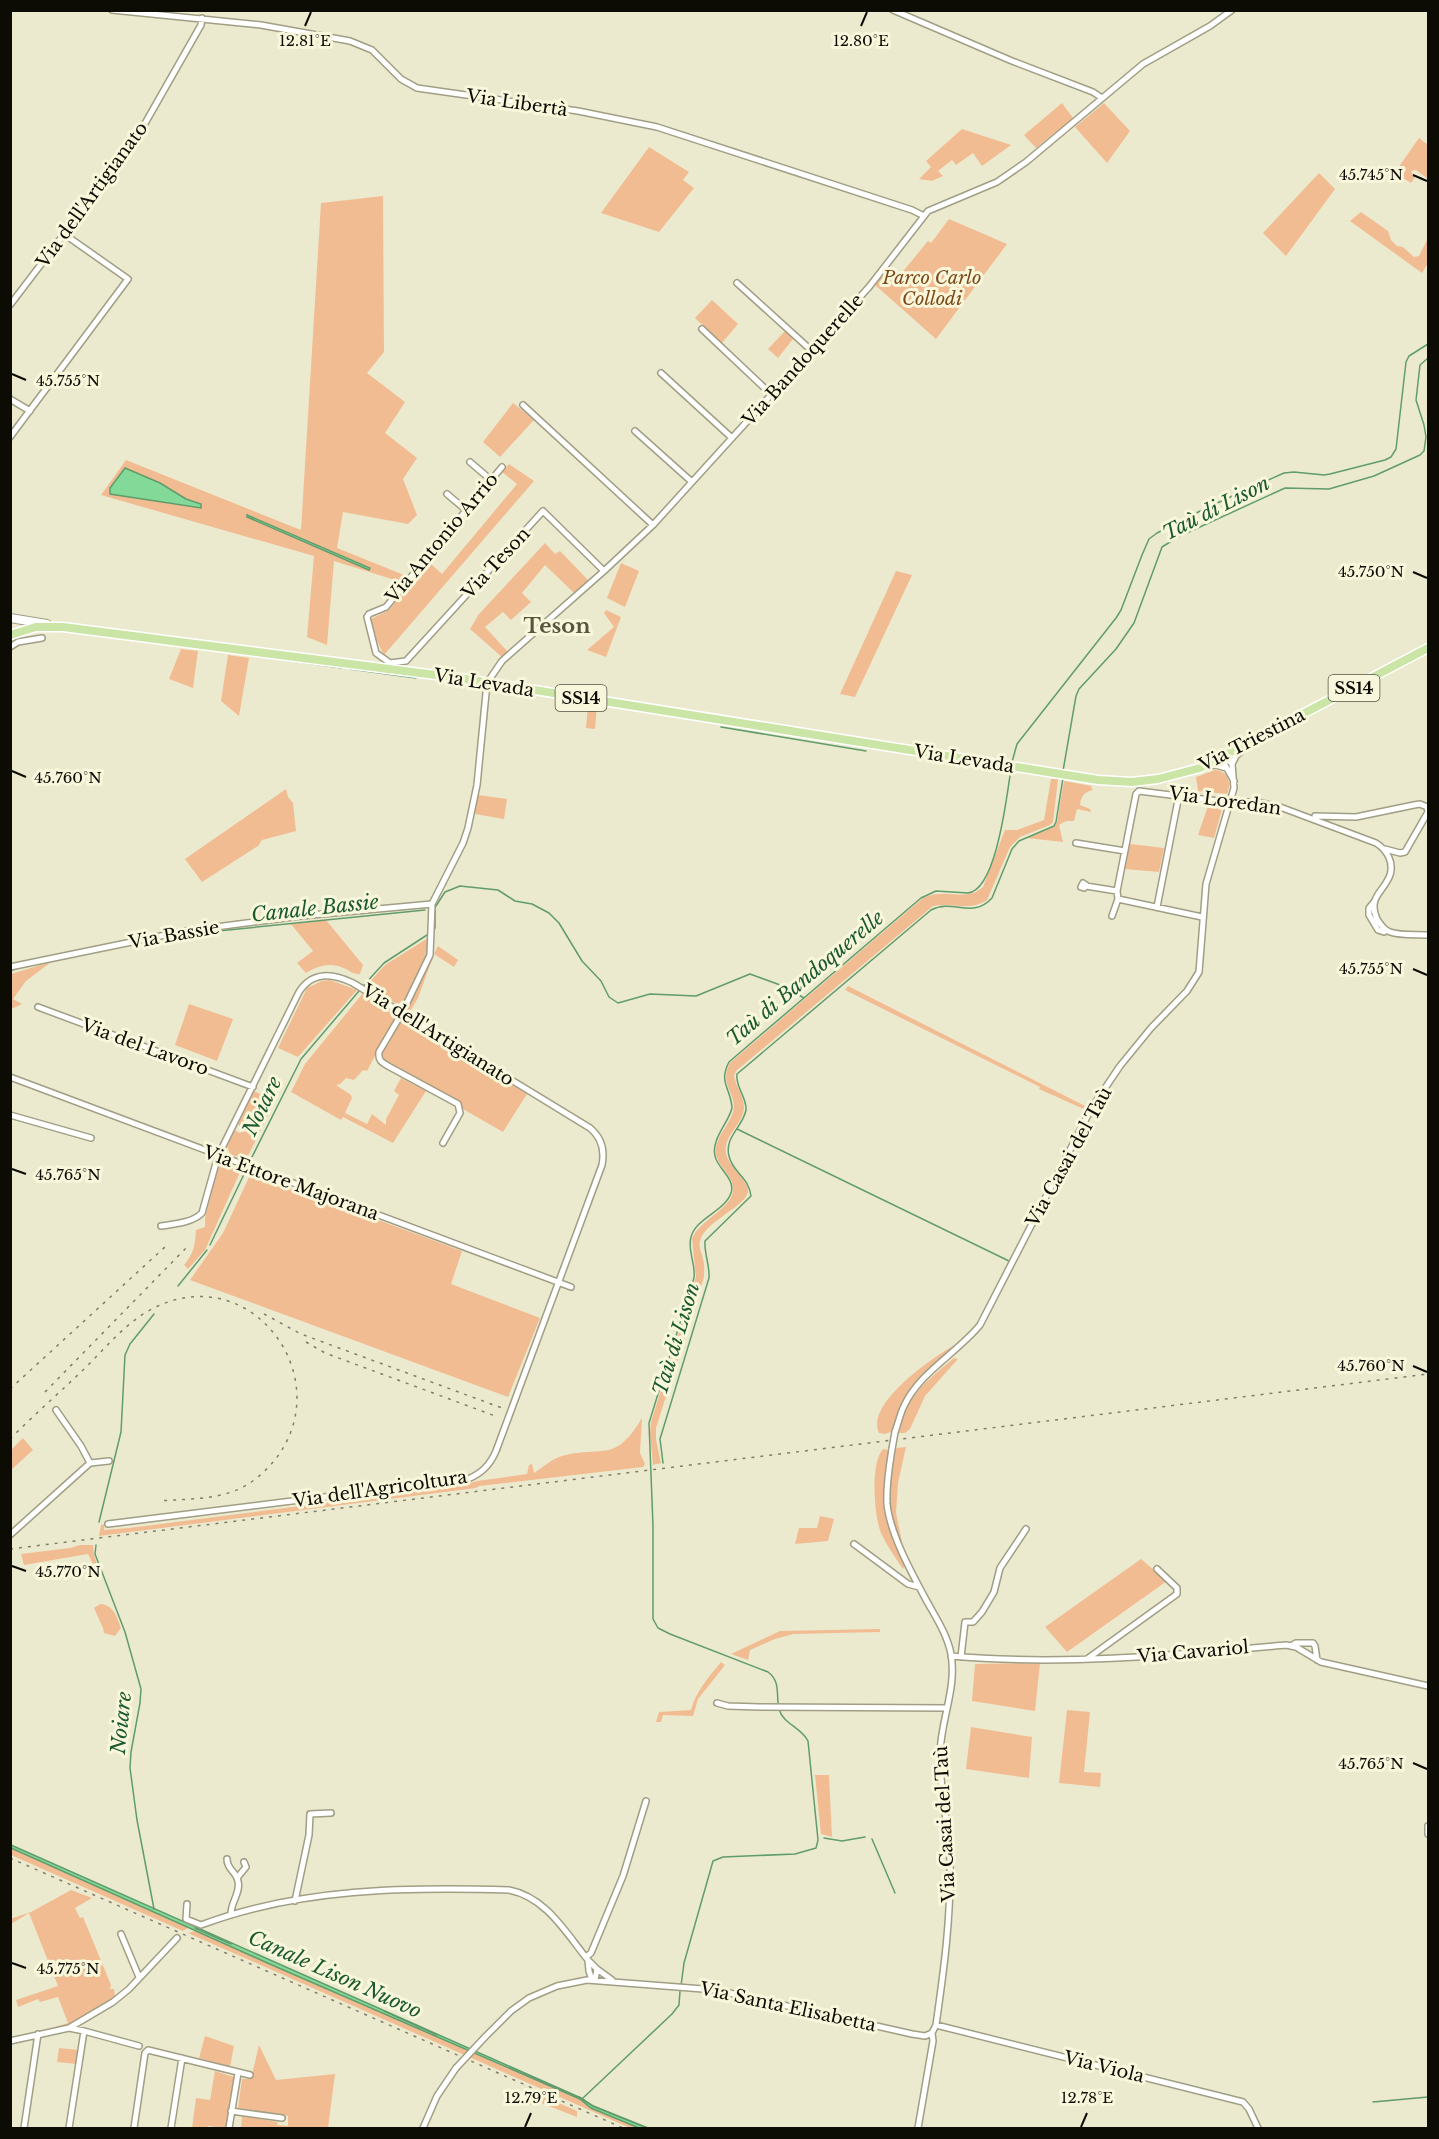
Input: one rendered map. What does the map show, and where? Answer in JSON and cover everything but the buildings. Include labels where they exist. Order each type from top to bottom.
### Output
[{"type":"main road","name":"Via Levada","points":[[10,618],[63,627],[389,666],[1098,780]]},
{"type":"main road","name":"SS14","points":[[10,635],[36,627],[63,627]]},
{"type":"main road","name":"Via Triestina","points":[[1098,780],[1132,782],[1158,779],[1200,768],[1428,648]]},
{"type":"street","name":"Via Libertà","points":[[112,10],[261,25],[350,41],[372,50],[401,79],[417,88],[578,111],[657,127],[912,210],[924,216]]},
{"type":"street","points":[[893,10],[1012,61],[1093,92],[1102,98]]},
{"type":"street","name":"Via Bandoquerelle","points":[[487,683],[502,661],[604,572],[653,525],[869,287],[928,211],[997,182],[1026,162],[1156,55],[1210,26],[1232,10]]},
{"type":"street","name":"Via dell'Artigianato","points":[[10,305],[135,141],[201,25],[202,18]]},
{"type":"street","points":[[10,438],[128,279],[64,234]]},
{"type":"street","points":[[737,283],[812,351]]},
{"type":"street","points":[[702,329],[772,395]]},
{"type":"street","points":[[661,373],[732,438]]},
{"type":"street","points":[[10,399],[30,411]]},
{"type":"street","points":[[523,405],[653,525]]},
{"type":"street","points":[[635,431],[692,482]]},
{"type":"street","points":[[470,462],[491,480]]},
{"type":"street","name":"Via Antonio Arrio","points":[[389,666],[376,653],[367,617],[386,607],[502,467]]},
{"type":"street","points":[[447,494],[466,510]]},
{"type":"street","name":"Via Teson","points":[[389,666],[406,661],[543,511],[604,572]]},
{"type":"street","points":[[10,647],[18,642],[42,638]]},
{"type":"street","points":[[443,1143],[460,1113],[458,1104],[381,1062],[379,1052],[402,1013],[430,956],[432,904],[463,843],[472,813],[487,683]]},
{"type":"street","points":[[1224,755],[1232,764],[1240,752],[1254,740]]},
{"type":"street","points":[[1224,755],[1226,768],[1234,782]]},
{"type":"street","name":"Via Casai del Taù","points":[[932,2033],[936,2025],[948,1937],[950,1861],[940,1762],[941,1735],[953,1678],[951,1656],[944,1632],[896,1538],[887,1506],[887,1477],[895,1432],[904,1405],[916,1387],[967,1341],[980,1325],[1074,1141],[1101,1094],[1120,1066],[1151,1028],[1192,985],[1199,972],[1206,884],[1231,801],[1234,782],[1232,764]]},
{"type":"street","points":[[1200,768],[1216,765],[1226,768]]},
{"type":"street","name":"Via Loredan","points":[[1125,851],[1136,794],[1141,790],[1226,802],[1257,802],[1280,807],[1360,836],[1385,849]]},
{"type":"street","points":[[1157,907],[1179,795]]},
{"type":"street","points":[[1307,816],[1356,817],[1420,804],[1427,807],[1428,812],[1405,852],[1400,854],[1385,849]]},
{"type":"street","points":[[1076,843],[1125,851],[1117,891],[1118,899],[1112,916]]},
{"type":"street","points":[[1385,849],[1389,855],[1390,875],[1376,896],[1374,902],[1376,915],[1386,930],[1391,933],[1428,935]]},
{"type":"street","points":[[1086,886],[1117,891]]},
{"type":"street","points":[[1118,899],[1202,916]]},
{"type":"street","name":"Via Bassie","points":[[10,967],[185,931],[301,916],[432,904]]},
{"type":"street","name":"Via dell'Artigianato","points":[[161,1226],[198,1217],[202,1213],[218,1156],[299,992],[306,984],[319,976],[332,975],[344,978],[590,1128],[600,1140],[603,1151],[602,1165],[558,1282]]},
{"type":"street","name":"Via del Lavoro","points":[[38,1007],[253,1087]]},
{"type":"street","name":"Via Ettore Majorana","points":[[11,1079],[572,1287]]},
{"type":"street","points":[[10,1115],[91,1138]]},
{"type":"street","name":"Via dell'Agricoltura","points":[[108,1524],[468,1479],[478,1474],[491,1462],[496,1451],[558,1282]]},
{"type":"street","points":[[56,1410],[90,1463]]},
{"type":"street","points":[[10,1535],[90,1463],[109,1461]]},
{"type":"street","points":[[961,1657],[965,1622],[974,1622],[982,1612],[994,1592],[1000,1568],[1026,1529]]},
{"type":"street","points":[[854,1544],[908,1584],[920,1587]]},
{"type":"street","points":[[1087,1659],[1178,1594],[1177,1588],[1157,1569]]},
{"type":"street","name":"Via Cavariol","points":[[951,1656],[984,1659],[1087,1659],[1313,1643],[1317,1660]]},
{"type":"street","points":[[1292,1646],[1317,1660],[1428,1686]]},
{"type":"street","points":[[717,1703],[728,1706],[759,1707],[947,1707]]},
{"type":"street","points":[[593,1980],[587,1959],[623,1876],[646,1801]]},
{"type":"street","points":[[295,1901],[309,1835],[310,1814],[331,1814]]},
{"type":"street","points":[[1428,1826],[1428,1834]]},
{"type":"street","points":[[227,1859],[228,1868],[237,1878]]},
{"type":"street","points":[[231,1915],[230,1908],[237,1890],[237,1878],[246,1867],[244,1862]]},
{"type":"street","points":[[187,1904],[186,1919],[201,1925],[231,1915],[338,1893],[418,1890],[515,1891],[524,1893],[539,1902],[587,1959],[614,1981]]},
{"type":"street","points":[[121,1934],[139,1977]]},
{"type":"street","points":[[10,2041],[69,2028],[113,2002],[177,1938]]},
{"type":"street","points":[[593,1980],[597,1969]]},
{"type":"street","points":[[581,1980],[589,1971]]},
{"type":"street","name":"Via Santa Elisabetta","points":[[423,2128],[437,2096],[456,2068],[511,2011],[529,1998],[557,1986],[581,1980],[681,1986],[734,1994],[922,2036],[932,2033]]},
{"type":"street","name":"Via Viola","points":[[936,2025],[1244,2102],[1258,2128]]},
{"type":"street","points":[[69,2028],[139,2046]]},
{"type":"street","points":[[69,2128],[84,2031]]},
{"type":"street","points":[[918,2128],[933,2041],[932,2033]]},
{"type":"street","points":[[24,2128],[38,2034]]},
{"type":"street","points":[[134,2128],[145,2053],[148,2050],[250,2075]]},
{"type":"street","points":[[171,2128],[182,2058]]},
{"type":"street","points":[[229,2128],[238,2073]]},
{"type":"street","points":[[231,2111],[282,2118]]},
{"type":"green space","points":[[1062,103],[1073,118],[1036,148],[1024,135]]},
{"type":"green space","points":[[1104,103],[1130,131],[1107,163],[1075,127]]},
{"type":"green space","points":[[962,129],[1011,145],[982,166],[973,153],[956,165],[952,160],[938,171],[943,176],[932,181],[919,179],[931,167],[926,161]]},
{"type":"green space","points":[[1419,138],[1428,145],[1428,179],[1416,170],[1411,171],[1415,177],[1411,183],[1400,176],[1398,168]]},
{"type":"green space","points":[[649,147],[689,172],[683,180],[694,188],[659,232],[601,213]]},
{"type":"green space","points":[[1319,173],[1335,189],[1286,256],[1263,233]]},
{"type":"green space","points":[[383,196],[384,352],[367,373],[405,402],[385,433],[417,458],[403,479],[417,515],[408,524],[343,512],[337,548],[404,575],[398,581],[334,561],[327,645],[307,637],[314,556],[101,495],[126,460],[301,530],[321,203]]},
{"type":"green space","points":[[1361,212],[1388,231],[1391,240],[1397,246],[1403,247],[1414,257],[1419,256],[1428,238],[1428,263],[1422,273],[1350,221]]},
{"type":"green space","name":"Parco Carlo Collodi","points":[[949,219],[1007,244],[936,339],[875,285],[884,273],[895,281],[928,241],[931,243]]},
{"type":"green space","points":[[712,300],[738,324],[722,343],[695,318]]},
{"type":"green space","points":[[785,331],[793,339],[778,358],[768,349]]},
{"type":"green space","points":[[513,403],[534,420],[500,457],[483,442]]},
{"type":"green space","points":[[509,464],[534,481],[384,655],[377,641],[371,619],[389,610],[409,585],[412,587],[431,564],[442,574],[517,484],[502,472]]},
{"type":"green space","points":[[545,543],[555,554],[560,551],[588,580],[574,593],[545,565],[522,593],[531,602],[511,620],[503,612],[485,627],[508,652],[502,657],[470,629],[479,614]]},
{"type":"green space","points":[[621,563],[639,571],[625,607],[607,598]]},
{"type":"green space","points":[[896,571],[912,575],[855,697],[840,694]]},
{"type":"green space","points":[[606,610],[621,617],[606,657],[587,650],[614,627],[604,613]]},
{"type":"green space","points":[[181,649],[198,651],[193,688],[169,679]]},
{"type":"green space","points":[[228,655],[249,658],[239,716],[221,701]]},
{"type":"green space","points":[[588,704],[597,705],[595,729],[586,728]]},
{"type":"green space","points":[[1215,770],[1228,778],[1227,794],[1198,791],[1196,777]]},
{"type":"green space","points":[[1051,779],[1058,779],[1053,822],[1020,837],[1010,847],[987,900],[980,904],[967,906],[933,906],[736,1071],[734,1076],[744,1107],[741,1119],[730,1135],[726,1153],[746,1184],[748,1192],[740,1204],[709,1227],[700,1241],[704,1277],[656,1428],[661,1463],[653,1465],[651,1422],[696,1277],[692,1239],[701,1226],[727,1204],[733,1191],[729,1176],[716,1154],[719,1137],[733,1112],[733,1099],[726,1077],[730,1063],[923,898],[940,894],[969,894],[983,887],[1005,830],[1017,830],[1044,820]]},
{"type":"green space","points":[[1064,781],[1092,786],[1093,790],[1084,795],[1080,805],[1090,809],[1091,812],[1077,809],[1074,821],[1066,821],[1059,825],[1063,842],[1027,838],[1054,827],[1057,822]]},
{"type":"green space","points":[[286,789],[293,803],[296,831],[262,840],[258,846],[202,882],[185,859]]},
{"type":"green space","points":[[478,795],[507,799],[504,819],[475,814]]},
{"type":"green space","points":[[1209,803],[1223,806],[1214,838],[1198,835]]},
{"type":"green space","points":[[1130,844],[1164,848],[1159,872],[1125,869]]},
{"type":"green space","points":[[326,920],[363,965],[360,974],[330,965],[321,966],[306,973],[297,963],[313,951],[291,924]]},
{"type":"green space","points":[[428,938],[427,956],[401,1007],[367,985],[385,965]]},
{"type":"green space","points":[[438,946],[458,960],[454,967],[434,954]]},
{"type":"green space","points":[[434,954],[418,998],[409,1013],[406,1011]]},
{"type":"green space","points":[[51,962],[26,981],[13,999],[22,1004],[11,1009],[11,974]]},
{"type":"green space","points":[[330,980],[357,990],[298,1057],[278,1048],[307,988]]},
{"type":"green space","points":[[848,986],[1087,1107],[1086,1110],[1039,1089],[1040,1087],[845,990]]},
{"type":"green space","points":[[363,993],[397,1014],[367,1071],[363,1070],[354,1080],[346,1078],[336,1085],[352,1098],[345,1113],[367,1124],[372,1114],[386,1125],[386,1119],[399,1095],[394,1091],[401,1078],[426,1091],[393,1143],[343,1117],[341,1120],[291,1092],[305,1064]]},
{"type":"green space","points":[[189,1004],[233,1019],[217,1061],[175,1045]]},
{"type":"green space","points":[[400,1017],[527,1094],[503,1132],[463,1109],[460,1104],[383,1061],[381,1053]]},
{"type":"green space","points":[[254,1091],[275,1101],[246,1160],[230,1154],[227,1146],[234,1130],[240,1133],[242,1131],[238,1124]]},
{"type":"green space","points":[[220,1166],[241,1170],[205,1250],[188,1269],[184,1265],[193,1249],[196,1230],[205,1227],[216,1172]]},
{"type":"green space","points":[[251,1173],[462,1251],[451,1284],[540,1318],[508,1397],[190,1280],[223,1233]]},
{"type":"green space","points":[[953,1346],[908,1392],[899,1410],[893,1431],[885,1434],[879,1433],[877,1421],[891,1396],[917,1371]]},
{"type":"green space","points":[[954,1358],[958,1359],[925,1396],[910,1429],[905,1433],[899,1433],[905,1410],[911,1400]]},
{"type":"green space","points":[[642,1418],[640,1453],[645,1464],[643,1467],[99,1536],[101,1525],[104,1524],[104,1530],[129,1528],[464,1485],[527,1474],[529,1465],[532,1464],[534,1473],[562,1456],[616,1447],[624,1442]]},
{"type":"green space","points":[[23,1438],[33,1450],[11,1470],[11,1450]]},
{"type":"green space","points":[[906,1447],[898,1483],[896,1513],[902,1542],[893,1522],[890,1496],[896,1448]]},
{"type":"green space","points":[[883,1449],[889,1450],[884,1482],[885,1509],[892,1535],[905,1565],[903,1569],[881,1533],[877,1515],[874,1490],[876,1466]]},
{"type":"green space","points":[[820,1516],[834,1519],[828,1541],[795,1544],[799,1528],[817,1528]]},
{"type":"green space","points":[[93,1545],[101,1575],[95,1576],[95,1568],[88,1554],[24,1565],[21,1554],[70,1548]]},
{"type":"green space","points":[[1141,1559],[1167,1581],[1067,1652],[1045,1627]]},
{"type":"green space","points":[[100,1604],[112,1609],[116,1616],[121,1628],[115,1636],[104,1633],[94,1608]]},
{"type":"green space","points":[[880,1629],[880,1632],[793,1634],[750,1650],[748,1660],[731,1654],[780,1631]]},
{"type":"green space","points":[[721,1662],[725,1665],[698,1699],[693,1716],[663,1715],[661,1722],[656,1722],[659,1712],[691,1710],[699,1691]]},
{"type":"green space","points":[[1040,1663],[1035,1711],[972,1701],[975,1664]]},
{"type":"green space","points":[[1067,1710],[1090,1712],[1084,1772],[1101,1773],[1100,1787],[1059,1783]]},
{"type":"green space","points":[[971,1727],[1032,1737],[1029,1778],[966,1769]]},
{"type":"green space","points":[[815,1775],[829,1775],[832,1837],[821,1834]]},
{"type":"green space","points":[[11,1848],[188,1928],[183,1931],[11,1855]]},
{"type":"green space","points":[[71,1890],[92,1898],[75,1908],[80,1918],[83,1917],[111,1985],[110,1989],[114,1989],[115,1997],[73,2023],[49,2030],[68,2023],[58,1997],[40,2002],[38,1999],[18,2007],[16,2000],[58,1986],[29,1913],[11,1924],[10,1919],[31,1912]]},
{"type":"green space","points":[[195,1931],[580,2099],[591,2108],[639,2128],[630,2128],[188,1933]]},
{"type":"green space","points":[[205,2036],[234,2046],[230,2067],[199,2058]]},
{"type":"green space","points":[[259,2045],[276,2080],[335,2074],[328,2128],[241,2128],[242,2116],[288,2126],[288,2116],[238,2108],[242,2079],[251,2079]]},
{"type":"green space","points":[[59,2048],[79,2050],[77,2064],[57,2062]]},
{"type":"green space","points":[[215,2071],[234,2077],[226,2128],[208,2126],[207,2128],[192,2128],[196,2098],[210,2100]]},
{"type":"green space","points":[[528,2091],[577,2111],[577,2117],[536,2101],[530,2105],[524,2097]]},
{"type":"shaded area","points":[[125,468],[160,483],[186,499],[201,504],[201,508],[110,494],[110,488]]},
{"type":"shaded area","points":[[247,515],[370,568],[369,570],[247,517]]},
{"type":"shaded area","points":[[11,1845],[581,2098],[593,2106],[647,2128],[639,2128],[591,2108],[580,2099],[272,1965],[11,1848]]},
{"type":"waterway","name":"Taù di Bandoquerelle","points":[[1012,762],[1017,744],[1121,610],[1149,539],[1206,508],[1284,473],[1324,475],[1391,457],[1396,449],[1406,362],[1409,356],[1428,344]]},
{"type":"waterway","name":"Taù di Lison","points":[[1063,771],[1079,689],[1116,649],[1134,623],[1162,547],[1178,537],[1285,488],[1329,489],[1374,476],[1420,455],[1424,451],[1426,437],[1416,400],[1420,365],[1428,358]]},
{"type":"waterway","points":[[257,656],[342,668]]},
{"type":"waterway","points":[[350,669],[416,678]]},
{"type":"waterway","points":[[721,727],[866,751]]},
{"type":"waterway","name":"Taù di Bandoquerelle","points":[[778,1703],[776,1682],[768,1672],[670,1634],[658,1628],[653,1619],[653,1526],[649,1423],[694,1278],[691,1237],[694,1230],[723,1205],[731,1193],[731,1183],[716,1160],[714,1150],[732,1108],[725,1081],[726,1069],[729,1062],[921,898],[936,891],[968,893],[978,888],[986,876],[999,839],[1011,769]]},
{"type":"waterway","name":"Taù di Lison","points":[[663,1463],[660,1439],[709,1278],[705,1241],[751,1196],[750,1189],[731,1162],[728,1149],[731,1138],[746,1110],[737,1074],[931,910],[947,906],[977,907],[992,898],[1012,849],[1019,841],[1054,826],[1063,778]]},
{"type":"waterway","name":"Canale Bassie","points":[[434,909],[445,892],[460,886],[498,890],[515,901],[532,904],[549,913],[559,923],[582,961],[601,981],[609,997],[618,1003],[650,994],[696,996],[750,974],[783,986],[804,998]]},
{"type":"waterway","name":"Canale Bassie","points":[[208,932],[425,910]]},
{"type":"waterway","name":"Noiare","points":[[433,932],[435,910]]},
{"type":"waterway","name":"Canale Bassie","points":[[160,939],[180,935]]},
{"type":"waterway","name":"Noiare","points":[[364,985],[384,963],[427,935]]},
{"type":"waterway","name":"Canale Bassie","points":[[10,971],[21,967]]},
{"type":"waterway","name":"Noiare","points":[[249,1163],[301,1059],[359,991]]},
{"type":"waterway","points":[[737,1129],[1009,1261]]},
{"type":"waterway","name":"Noiare","points":[[210,1245],[247,1168]]},
{"type":"waterway","name":"Noiare","points":[[178,1286],[207,1250]]},
{"type":"waterway","name":"Noiare","points":[[99,1522],[121,1432],[125,1355],[130,1344],[154,1314]]},
{"type":"waterway","name":"Noiare","points":[[96,1545],[95,1554],[125,1632],[141,1689],[130,1768],[137,1820],[154,1909]]},
{"type":"waterway","name":"Taù di Bandoquerelle","points":[[681,1986],[684,1963],[713,1861],[723,1857],[795,1854],[816,1848],[818,1840],[808,1741],[784,1718],[779,1709]]},
{"type":"waterway","points":[[824,1838],[842,1841],[865,1837]]},
{"type":"waterway","points":[[872,1839],[895,1893]]},
{"type":"waterway","name":"Canale Lison Nuovo","points":[[195,1928],[231,1944]]},
{"type":"waterway","name":"Taù di Bandoquerelle","points":[[583,2098],[672,2014],[679,2005],[680,1991]]},
{"type":"waterway","name":"Canale Lison Nuovo","points":[[384,2011],[437,2035]]},
{"type":"waterway","name":"Canale Lison Nuovo","points":[[579,2097],[593,2106],[648,2128]]},
{"type":"waterway","points":[[1373,2102],[1428,2097]]},
{"type":"railway","points":[[10,1389],[166,1246]]},
{"type":"railway","points":[[45,1392],[188,1246]]},
{"type":"railway","points":[[10,1439],[118,1335],[147,1312],[158,1306],[194,1297],[226,1300],[254,1315],[277,1337],[291,1365],[297,1397],[292,1430],[274,1461],[245,1486],[216,1496],[158,1501]]},
{"type":"railway","points":[[264,1314],[301,1334],[502,1408]]},
{"type":"railway","points":[[306,1342],[325,1353],[498,1417]]},
{"type":"railway","points":[[10,1549],[1428,1374]]},
{"type":"railway","points":[[10,1858],[623,2128]]},
{"type":"district","name":"Teson","points":[[557,626]]}]
